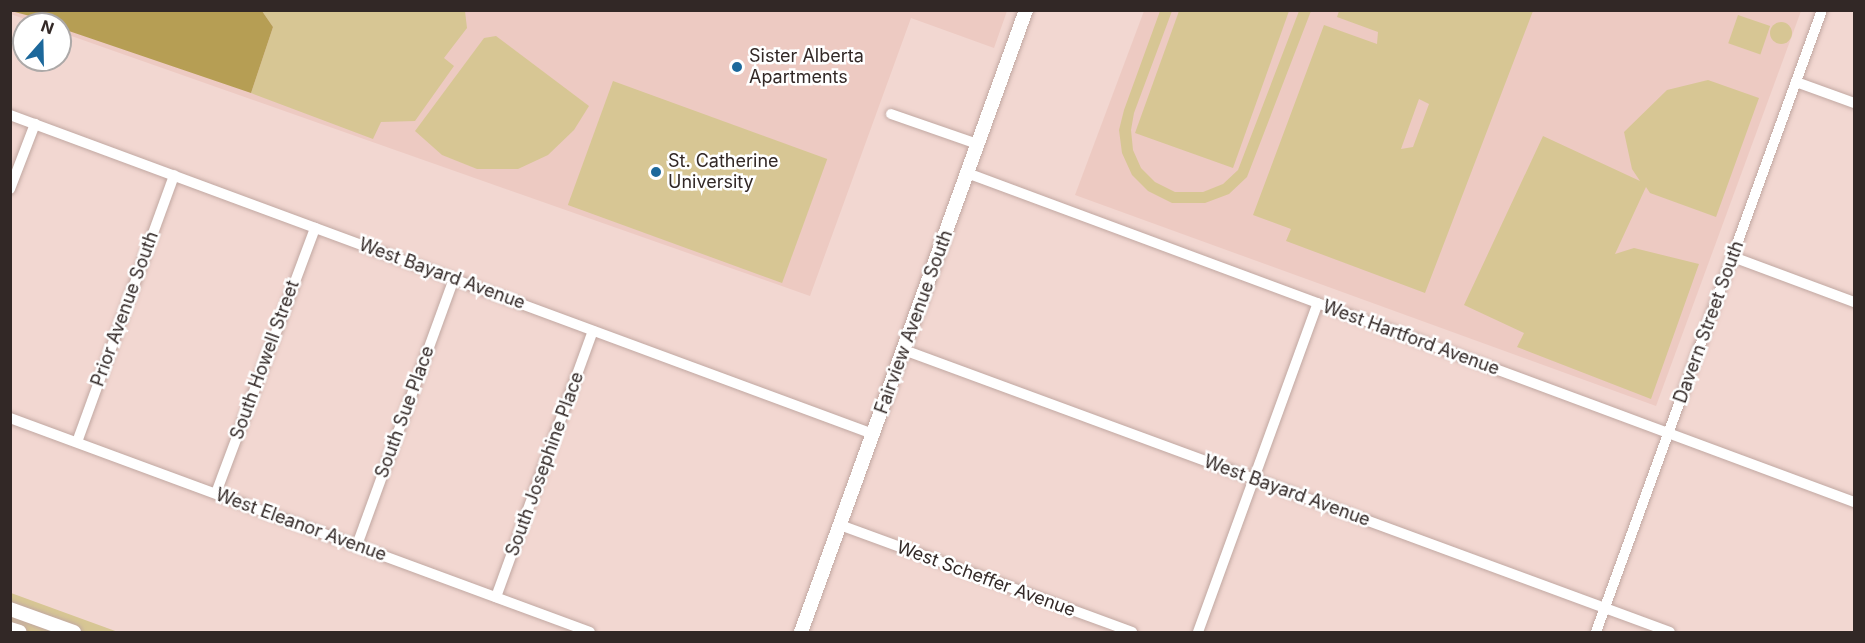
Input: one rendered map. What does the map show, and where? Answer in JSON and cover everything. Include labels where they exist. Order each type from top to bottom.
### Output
[{"type":"street","name":"Fairview Avenue South","points":[[801,633],[1026,10]]},
{"type":"street","name":"Davern Street South","points":[[1596,633],[1822,10]]},
{"type":"street","points":[[1796,82],[1854,103]]},
{"type":"street","points":[[891,114],[977,144]]},
{"type":"street","name":"West Bayard Avenue","points":[[10,115],[873,434]]},
{"type":"street","points":[[10,189],[34,124]]},
{"type":"street","name":"West Hartford Avenue","points":[[968,172],[1854,502]]},
{"type":"street","name":"Prior Avenue South","points":[[77,442],[174,175]]},
{"type":"street","name":"South Howell Street","points":[[216,493],[315,228]]},
{"type":"street","points":[[1732,257],[1854,302]]},
{"type":"street","name":"South Sue Place","points":[[357,545],[454,279]]},
{"type":"street","points":[[1198,633],[1318,303]]},
{"type":"street","name":"South Josephine Place","points":[[496,597],[593,331]]},
{"type":"street","name":"West Bayard Avenue","points":[[904,350],[1670,633]]},
{"type":"street","name":"West Eleanor Avenue","points":[[10,418],[590,633]]},
{"type":"street","name":"West Scheffer Avenue","points":[[840,525],[1132,633]]},
{"type":"street","points":[[10,609],[74,633]]},
{"type":"street","points":[[10,629],[20,633]]},
{"type":"shaded area","name":"St. Catherine University","points":[[11,10],[1007,11],[994,48],[911,18],[810,296],[72,36],[72,12],[12,12],[11,14]]},
{"type":"shaded area","points":[[11,11],[262,11],[273,27],[251,93],[72,32],[72,12]]},
{"type":"shaded area","points":[[262,11],[465,11],[467,28],[444,58],[454,66],[415,121],[381,122],[373,139],[251,93],[273,27]]},
{"type":"shaded area","points":[[1144,11],[1801,11],[1656,406],[1075,195]]},
{"type":"shaded area","points":[[1160,11],[1172,11],[1134,113],[1131,130],[1133,150],[1141,168],[1155,182],[1175,192],[1203,192],[1223,184],[1238,170],[1299,11],[1311,11],[1247,177],[1229,194],[1205,203],[1172,203],[1148,191],[1132,175],[1122,153],[1119,130],[1124,110]]},
{"type":"shaded area","points":[[1179,11],[1289,11],[1233,168],[1135,133]]},
{"type":"shaded area","points":[[1339,11],[1533,11],[1425,293],[1286,241],[1291,229],[1253,215],[1324,25],[1377,44],[1378,32],[1337,17]],"holes":[[[1419,99],[1429,104],[1413,147],[1401,149]]]},
{"type":"shaded area","points":[[1738,15],[1770,26],[1760,54],[1728,43]]},
{"type":"shaded area","points":[[1781,22],[1789,25],[1792,33],[1789,41],[1781,44],[1773,41],[1770,33],[1773,25]]},
{"type":"shaded area","points":[[496,36],[589,106],[574,130],[548,155],[518,169],[477,169],[442,155],[415,131],[484,38]]},
{"type":"shaded area","points":[[1708,80],[1759,98],[1716,217],[1650,193],[1646,187],[1615,254],[1634,248],[1699,264],[1651,399],[1517,347],[1524,333],[1464,305],[1543,136],[1640,181],[1632,169],[1624,132],[1667,90]]},
{"type":"shaded area","points":[[613,81],[827,159],[782,283],[568,205]]},
{"type":"shaded area","points":[[11,593],[118,632],[11,632]]},
{"type":"place","name":"Sister Alberta Apartments","points":[[737,67]]},
{"type":"place","name":"St. Catherine University","points":[[656,172]]}]
